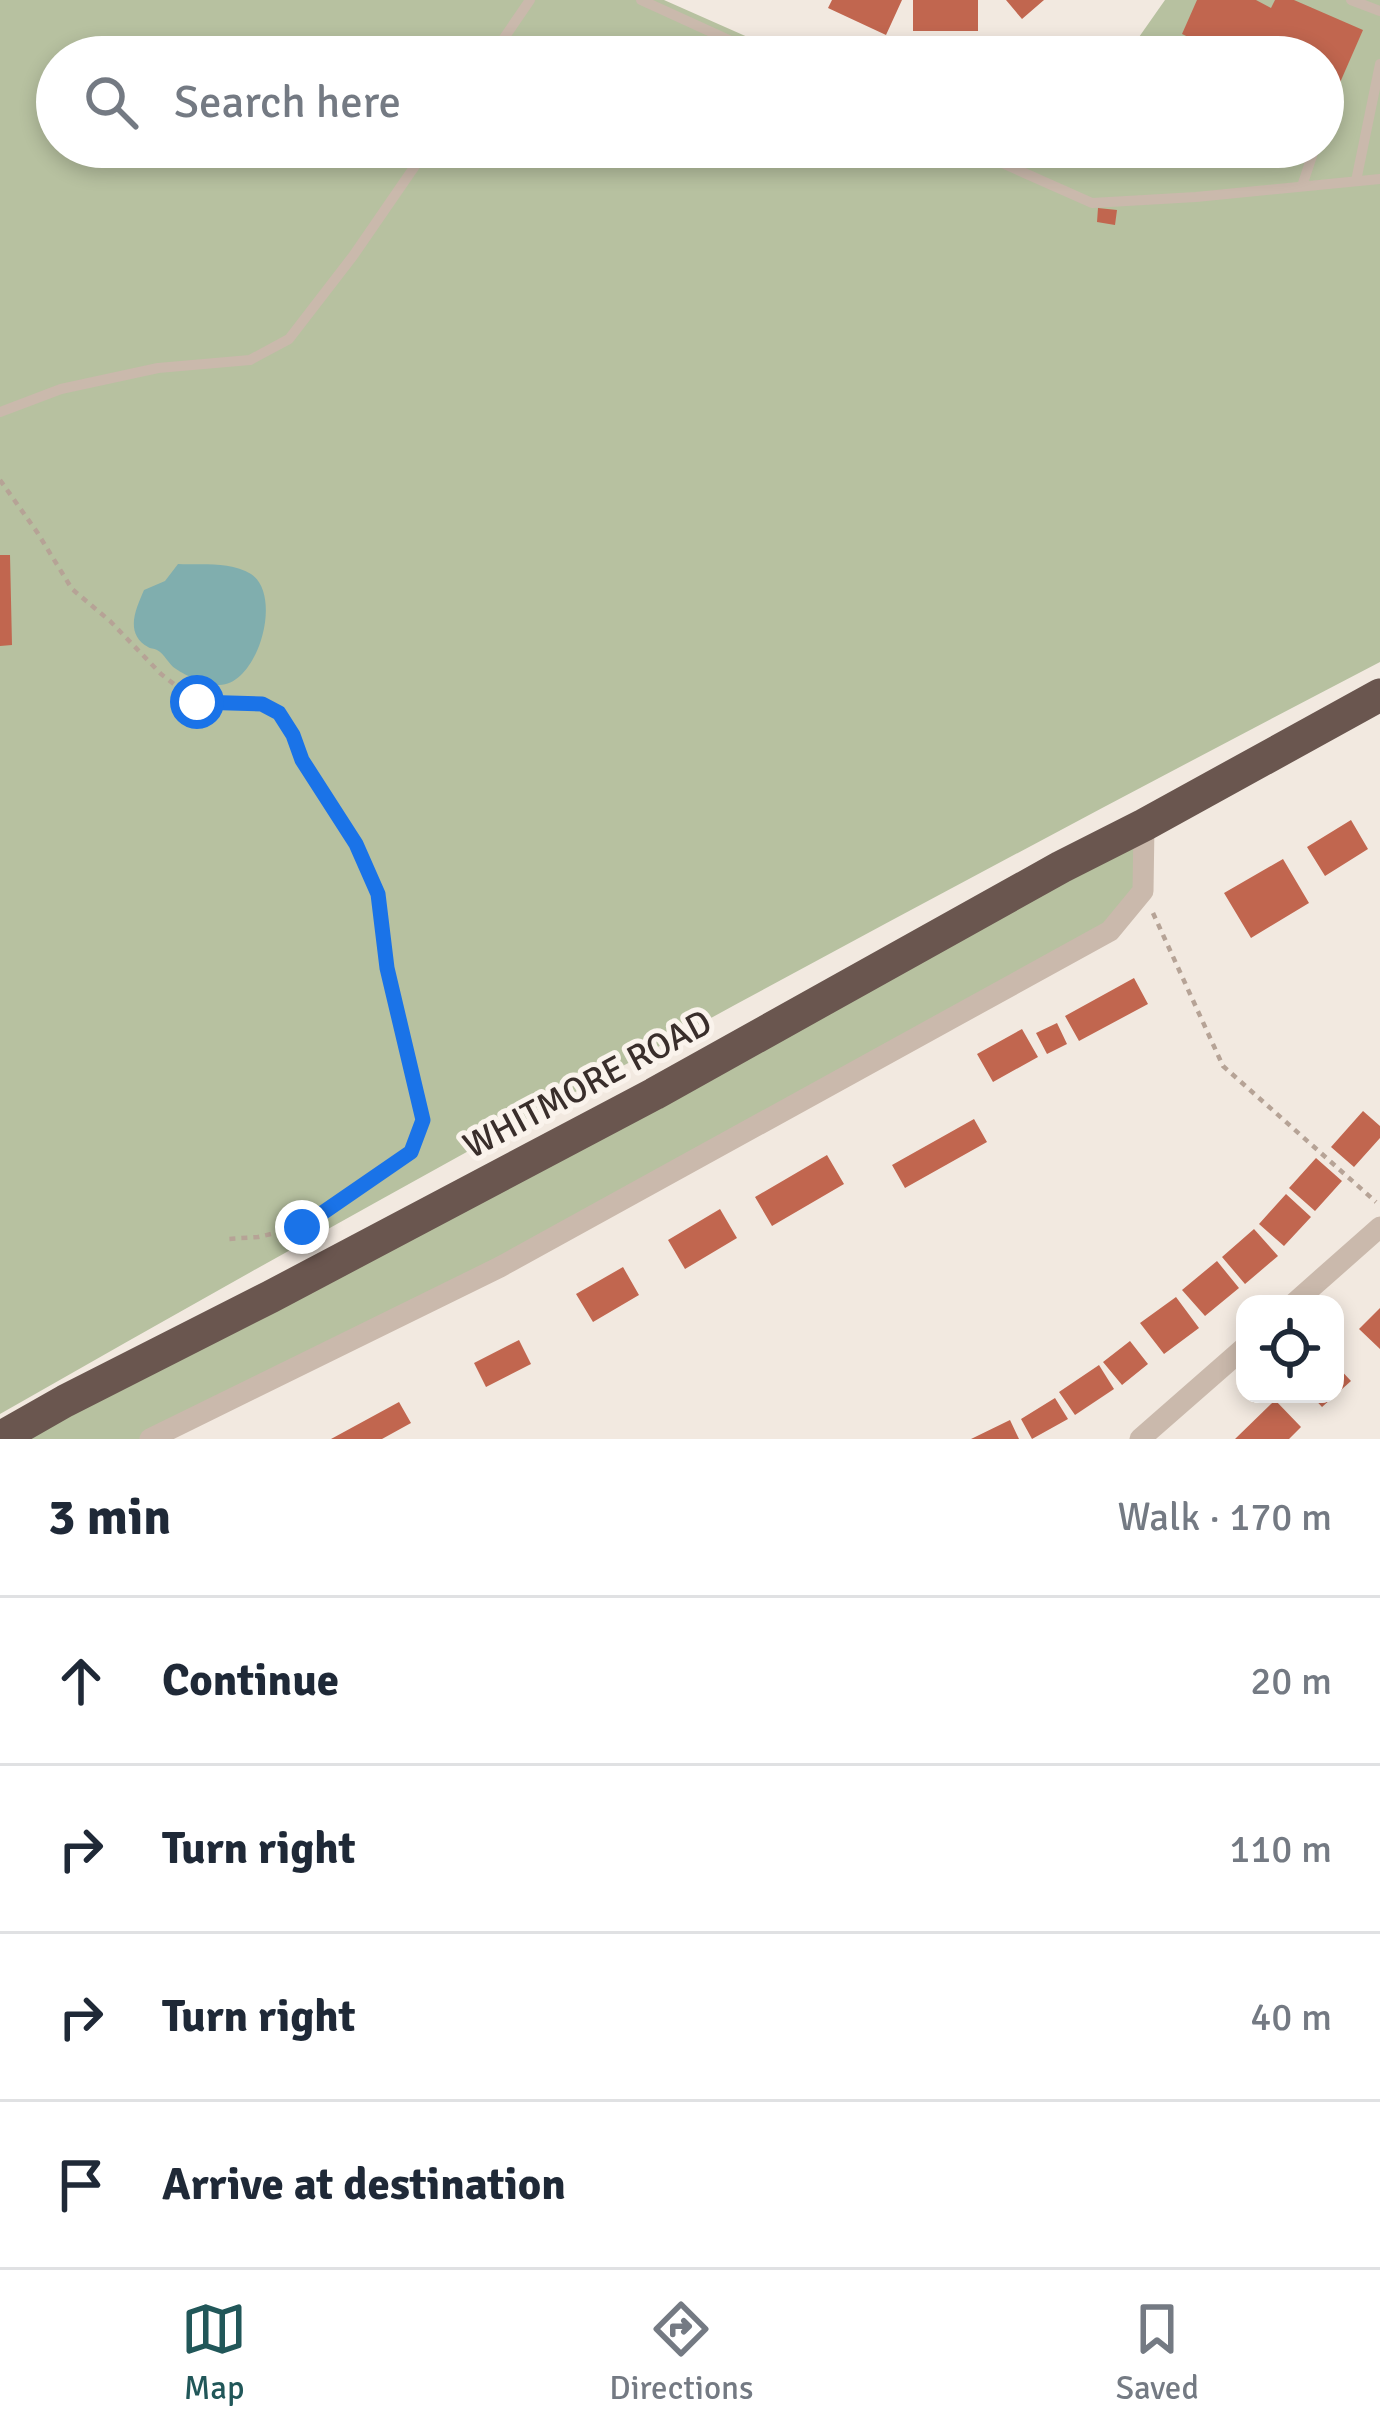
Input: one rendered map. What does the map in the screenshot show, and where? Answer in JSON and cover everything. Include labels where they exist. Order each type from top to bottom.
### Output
[{"type":"highway","name":"WHITMORE ROAD","points":[[0,1438],[654,1094],[1380,695]]},
{"type":"street","points":[[150,1439],[500,1267],[1110,931],[1144,891],[1144,825]]},
{"type":"street","points":[[1303,1295],[1380,1227]]},
{"type":"street","points":[[1146,1438],[1236,1355]]},
{"type":"lane","points":[[505,36],[530,0]]},
{"type":"lane","points":[[641,0],[720,36]]},
{"type":"lane","points":[[1351,0],[1380,11]]},
{"type":"lane","points":[[1356,181],[1380,64]]},
{"type":"lane","points":[[0,412],[61,389],[158,368],[250,360],[289,339],[414,168]]},
{"type":"lane","points":[[1013,168],[1092,203],[1380,179]]},
{"type":"lane","points":[[1302,186],[1308,168]]},
{"type":"path","points":[[0,480],[72,589],[161,674],[197,702],[262,704],[279,713],[302,760],[356,844],[378,894],[387,968],[423,1120],[411,1152],[302,1227],[258,1238],[228,1239]]},
{"type":"path","points":[[1144,891],[1223,1066],[1380,1206]]},
{"type":"green space","points":[[0,0],[664,0],[745,36],[36,36],[36,168],[1344,168],[1344,36],[1140,36],[1165,0],[1380,0],[1380,662],[687,1031],[0,1414]]},
{"type":"green space","points":[[1144,825],[1143,891],[1110,931],[541,1245],[150,1439],[0,1439]]},
{"type":"water","points":[[178,564],[234,567],[251,574],[261,585],[265,601],[262,638],[245,671],[233,681],[214,685],[185,674],[136,635],[134,620],[144,590],[165,581]]},
{"type":"building","points":[[832,0],[902,0],[886,35],[828,8]]},
{"type":"building","points":[[913,0],[978,0],[978,31],[913,31]]},
{"type":"building","points":[[1006,0],[1044,0],[1022,19]]},
{"type":"building","points":[[1197,0],[1256,0],[1271,8],[1275,0],[1294,0],[1363,30],[1344,73],[1344,36],[1182,34]]},
{"type":"building","points":[[1098,208],[1117,210],[1115,225],[1097,222]]},
{"type":"building","points":[[0,555],[10,555],[12,645],[0,646]]},
{"type":"building","points":[[1351,820],[1368,849],[1325,876],[1307,847]]},
{"type":"building","points":[[1283,859],[1309,903],[1251,938],[1224,893]]},
{"type":"building","points":[[1134,978],[1148,1004],[1079,1041],[1065,1016]]},
{"type":"building","points":[[1057,1023],[1067,1044],[1047,1054],[1036,1033]]},
{"type":"building","points":[[1022,1029],[1038,1057],[993,1082],[977,1054]]},
{"type":"building","points":[[1363,1111],[1380,1126],[1380,1138],[1354,1167],[1331,1147]]},
{"type":"building","points":[[974,1119],[987,1142],[905,1188],[892,1165]]},
{"type":"building","points":[[827,1155],[844,1184],[772,1226],[755,1197]]},
{"type":"building","points":[[1316,1158],[1342,1181],[1315,1211],[1289,1188]]},
{"type":"building","points":[[1286,1194],[1311,1217],[1284,1246],[1259,1224]]},
{"type":"building","points":[[720,1209],[737,1238],[685,1269],[668,1240]]},
{"type":"building","points":[[1254,1229],[1278,1256],[1245,1284],[1222,1257]]},
{"type":"building","points":[[1217,1261],[1239,1288],[1205,1316],[1182,1290]]},
{"type":"building","points":[[623,1267],[639,1295],[593,1322],[576,1294]]},
{"type":"building","points":[[1176,1297],[1199,1328],[1164,1354],[1140,1323]]},
{"type":"building","points":[[1380,1308],[1380,1349],[1359,1329]]},
{"type":"building","points":[[519,1340],[531,1364],[486,1387],[474,1363]]},
{"type":"building","points":[[1130,1341],[1148,1364],[1122,1385],[1103,1362]]},
{"type":"building","points":[[1099,1365],[1114,1389],[1075,1415],[1059,1392]]},
{"type":"building","points":[[1055,1398],[1068,1419],[1032,1439],[1021,1419]]},
{"type":"building","points":[[399,1402],[411,1423],[382,1439],[331,1439]]},
{"type":"building","points":[[1272,1403],[1278,1403],[1301,1427],[1289,1439],[1235,1439]]},
{"type":"building","points":[[1010,1420],[1019,1439],[971,1439]]},
{"type":"route","points":[[197,702],[262,704],[279,713],[302,760],[356,844],[378,894],[387,968],[423,1120],[411,1152],[302,1227]]}]
